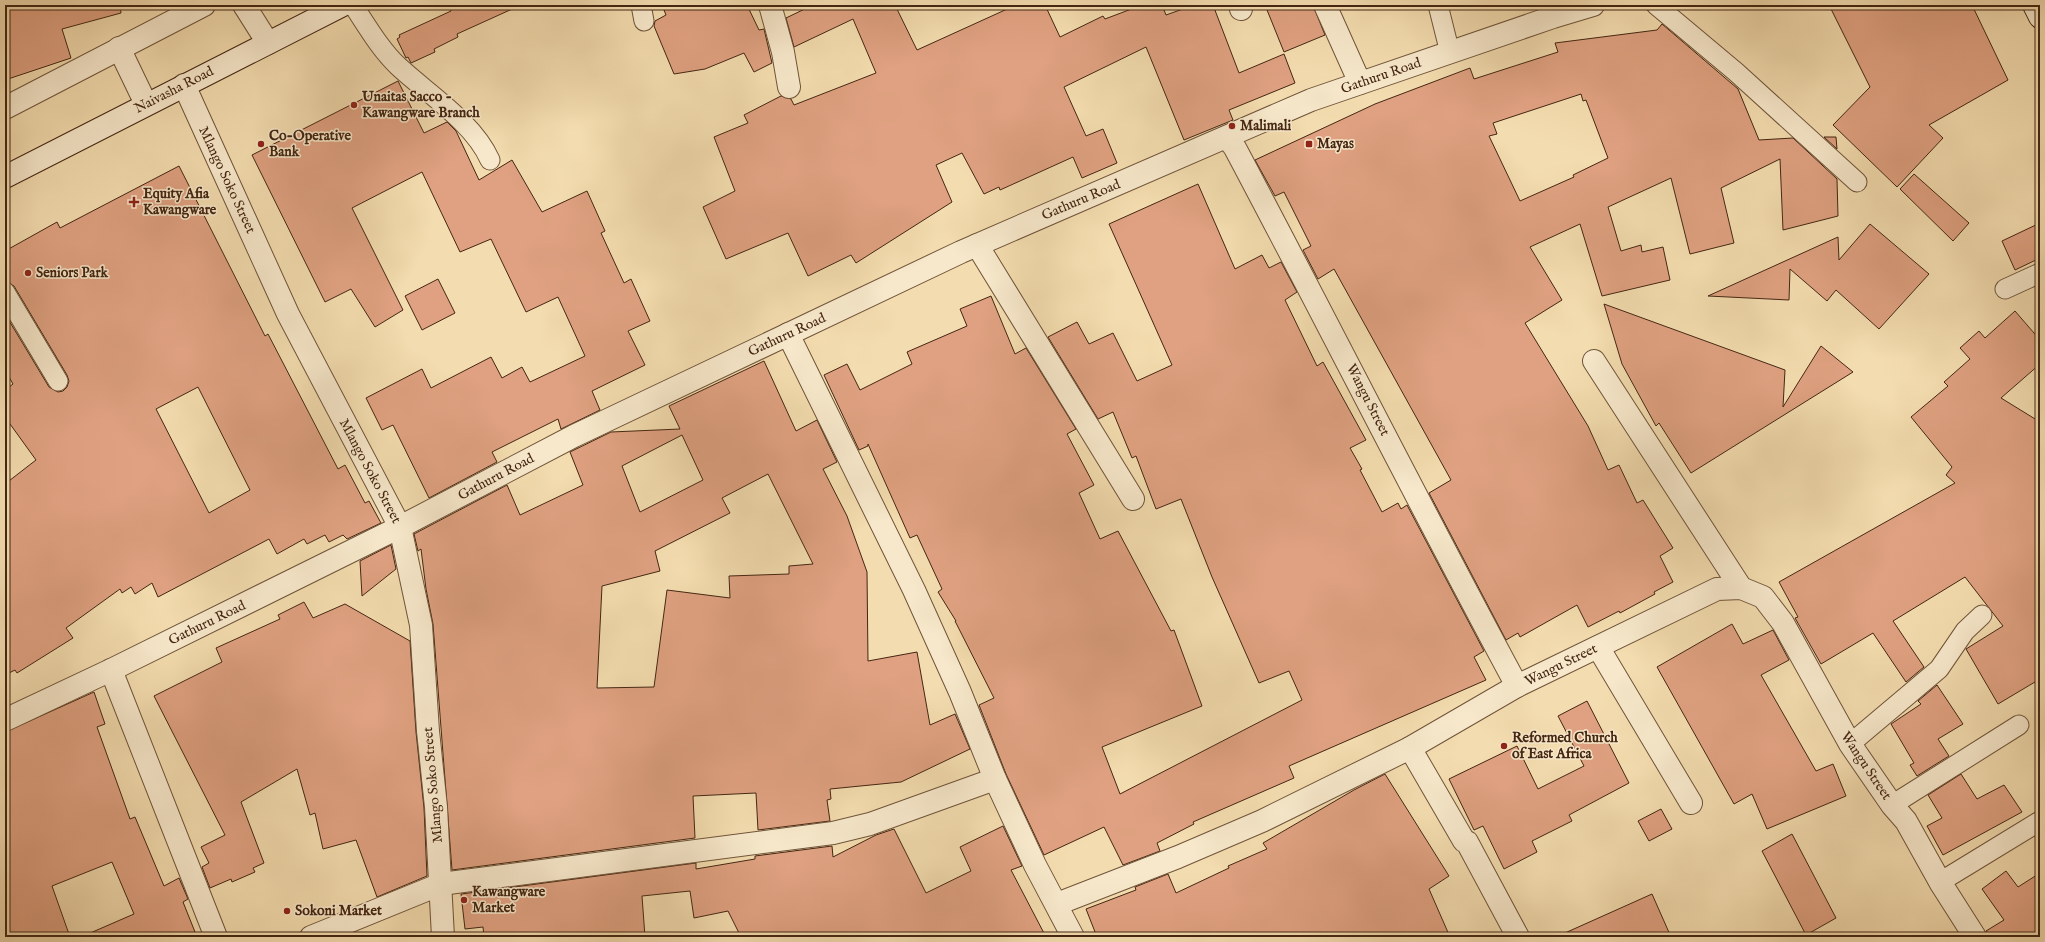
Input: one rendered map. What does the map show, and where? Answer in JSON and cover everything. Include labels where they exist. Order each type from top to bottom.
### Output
[{"type":"street","points":[[244,5],[268,42]]},
{"type":"street","name":"Naivasha Road","points":[[5,177],[343,5]]},
{"type":"street","points":[[770,5],[783,52],[789,87]]},
{"type":"street","points":[[1325,5],[1360,83]]},
{"type":"street","name":"Gathuru Road","points":[[5,720],[111,670],[400,527],[574,436],[977,245],[1311,100],[1552,17],[1593,5]]},
{"type":"street","points":[[2034,5],[2040,17]]},
{"type":"street","points":[[5,108],[198,7]]},
{"type":"street","points":[[119,48],[146,104]]},
{"type":"street","name":"Mlango Soko Street","points":[[184,85],[288,314],[400,527],[421,625],[441,884],[443,937]]},
{"type":"street","name":"Wangu Street","points":[[1227,137],[1242,160],[1352,370],[1434,532],[1517,686],[1717,589],[1741,588],[1763,597],[1783,623],[1850,744],[1892,805],[1906,821],[1940,882],[1975,937]]},
{"type":"street","points":[[977,245],[1133,499]]},
{"type":"street","points":[[788,334],[914,590],[960,692],[995,779],[1035,865],[1057,904],[1073,937]]},
{"type":"street","points":[[1594,361],[1741,588]]},
{"type":"street","points":[[1598,646],[1692,803]]},
{"type":"street","points":[[111,670],[216,937]]},
{"type":"street","points":[[1057,904],[1178,857],[1262,821],[1410,748],[1517,686]]},
{"type":"street","points":[[1410,748],[1464,841],[1467,842],[1518,937]]},
{"type":"street","points":[[312,937],[441,884],[833,833],[870,824],[995,779]]},
{"type":"lane","points":[[353,5],[384,51],[471,132],[485,149],[490,160]]},
{"type":"lane","points":[[1438,5],[1450,53]]},
{"type":"lane","points":[[1656,5],[1736,72],[1857,182]]},
{"type":"lane","points":[[2005,290],[2040,273]]},
{"type":"lane","points":[[5,292],[58,381]]},
{"type":"lane","points":[[1850,744],[1939,669],[1958,641],[1982,615]]},
{"type":"lane","points":[[1892,805],[2019,725]]},
{"type":"lane","points":[[1940,882],[2039,822]]},
{"type":"building","points":[[5,5],[120,5],[121,13],[62,29],[71,58],[5,80]]},
{"type":"building","points":[[449,5],[521,5],[457,34],[458,37],[434,49],[435,52],[411,63],[408,57],[406,58],[397,39],[400,37],[399,35],[451,11]]},
{"type":"building","points":[[662,5],[747,5],[759,30],[764,29],[772,63],[754,72],[744,53],[705,69],[674,74],[654,26],[655,21],[666,15]]},
{"type":"building","points":[[813,5],[895,5],[917,50],[1016,5],[1045,5],[1060,37],[1103,16],[1105,19],[1142,5],[1162,5],[1166,15],[1194,5],[1213,5],[1239,73],[1284,54],[1295,83],[1229,110],[1233,120],[1184,140],[1146,47],[1064,87],[1086,136],[1103,129],[1117,163],[1082,178],[1073,157],[1000,190],[999,187],[984,194],[962,153],[936,165],[952,202],[856,263],[851,255],[808,276],[788,233],[726,259],[703,207],[735,191],[714,137],[748,123],[744,115],[781,96],[791,99],[794,105],[876,73],[853,19],[794,47],[786,18]]},
{"type":"building","points":[[1265,5],[1313,5],[1325,35],[1284,52]]},
{"type":"building","points":[[1829,5],[1972,5],[2008,80],[1929,125],[1943,138],[1897,187],[1833,125],[1870,87]]},
{"type":"building","points":[[1662,24],[1738,89],[1759,140],[1793,138],[1837,179],[1838,216],[1783,230],[1780,159],[1721,188],[1734,243],[1690,254],[1671,178],[1608,207],[1621,251],[1641,245],[1642,252],[1663,247],[1670,280],[1602,296],[1580,224],[1530,247],[1562,300],[1525,323],[1588,426],[1608,470],[1619,465],[1637,503],[1643,500],[1673,548],[1660,556],[1673,582],[1654,592],[1655,594],[1620,613],[1619,611],[1588,627],[1577,605],[1520,637],[1518,633],[1506,640],[1429,493],[1451,480],[1334,269],[1318,279],[1303,250],[1311,246],[1284,192],[1275,196],[1255,160],[1375,104],[1470,68],[1474,79],[1558,52],[1555,43],[1657,30]],"holes":[[[1581,94],[1583,101],[1586,100],[1608,158],[1573,175],[1574,177],[1520,201],[1489,136],[1497,134],[1493,123]]]},
{"type":"building","points":[[398,81],[424,133],[447,122],[456,131],[479,180],[512,160],[542,212],[587,191],[605,231],[601,233],[624,283],[631,279],[650,321],[628,331],[645,365],[592,391],[600,410],[561,429],[558,419],[492,452],[497,462],[429,498],[393,425],[382,430],[366,398],[422,369],[431,388],[491,357],[502,378],[522,367],[530,382],[585,356],[558,297],[526,312],[491,239],[460,252],[422,172],[352,208],[403,310],[375,327],[351,289],[325,302],[252,155]]},
{"type":"building","points":[[1824,137],[1836,137],[1837,149]]},
{"type":"building","points":[[179,166],[265,336],[268,334],[338,469],[345,465],[365,503],[369,501],[381,523],[347,539],[343,535],[329,542],[325,535],[307,544],[304,539],[277,554],[269,539],[158,597],[152,583],[135,594],[131,587],[122,593],[120,589],[66,628],[73,638],[17,673],[15,670],[5,675],[5,484],[36,460],[5,417],[5,390],[13,384],[5,370],[5,314],[49,387],[58,392],[63,391],[67,387],[69,381],[67,375],[14,286],[5,281],[5,251],[57,222],[60,228]],"holes":[[[198,387],[250,490],[209,513],[156,409]]]},
{"type":"building","points":[[1914,174],[1969,223],[1953,241],[1900,189]]},
{"type":"building","points":[[1198,184],[1235,269],[1262,255],[1269,268],[1281,262],[1297,292],[1285,300],[1317,366],[1323,362],[1366,440],[1350,448],[1362,469],[1360,470],[1382,512],[1398,503],[1401,509],[1407,505],[1484,651],[1474,657],[1486,680],[1289,766],[1294,778],[1193,822],[1194,824],[1157,843],[1160,851],[1123,865],[1104,827],[1044,855],[1006,774],[979,705],[994,698],[956,621],[938,592],[942,589],[917,535],[910,538],[868,444],[868,446],[859,450],[824,375],[847,364],[860,390],[912,364],[907,352],[967,326],[960,309],[991,296],[1015,354],[1026,348],[1076,429],[1067,434],[1094,485],[1079,493],[1100,539],[1118,531],[1171,631],[1174,630],[1202,706],[1102,747],[1120,794],[1302,700],[1289,671],[1259,683],[1212,577],[1181,499],[1156,509],[1136,456],[1132,458],[1113,412],[1098,419],[1048,337],[1077,322],[1089,344],[1113,333],[1137,381],[1172,365],[1109,224]]},
{"type":"building","points":[[2040,223],[2040,258],[2015,270],[2002,241]]},
{"type":"building","points":[[1870,224],[1929,274],[1879,329],[1836,290],[1827,301],[1790,269],[1789,300],[1708,296],[1838,237],[1839,260]]},
{"type":"building","points":[[438,279],[455,313],[422,330],[405,296]]},
{"type":"building","points":[[1604,304],[1785,370],[1783,407],[1821,346],[1853,372],[1691,473],[1659,423],[1656,426],[1622,364]]},
{"type":"building","points":[[2015,311],[2040,340],[2040,364],[2001,398],[2040,422],[2040,679],[1998,704],[1966,649],[2003,626],[1965,577],[1893,621],[1924,667],[1906,682],[1873,633],[1821,664],[1795,618],[1798,617],[1779,582],[1955,483],[1946,475],[1952,467],[1911,417],[1948,386],[1944,382],[1970,359],[1960,348],[1979,331],[1985,338]]},
{"type":"building","points":[[764,361],[796,431],[817,420],[837,462],[823,469],[847,516],[867,572],[868,661],[917,652],[930,725],[955,714],[970,749],[901,782],[830,789],[831,799],[827,800],[830,821],[758,830],[756,793],[693,796],[695,838],[452,870],[433,624],[426,589],[421,549],[418,551],[414,534],[507,485],[520,515],[583,485],[570,452],[611,432],[680,429],[669,406]],"holes":[[[682,435],[703,480],[640,512],[622,466]],[[768,474],[813,564],[789,566],[789,574],[729,576],[730,598],[667,590],[654,687],[597,688],[602,586],[660,571],[655,551],[730,513],[722,498]]]},
{"type":"building","points":[[391,545],[396,569],[362,596],[360,561]]},
{"type":"building","points":[[304,602],[313,618],[345,604],[410,641],[416,732],[424,808],[427,876],[377,897],[356,840],[323,849],[315,813],[310,815],[297,769],[241,802],[264,863],[253,868],[255,872],[232,882],[231,879],[210,888],[202,867],[209,863],[201,847],[225,835],[154,696],[222,662],[216,648],[280,619],[278,615]]},
{"type":"building","points":[[1732,624],[1743,644],[1773,630],[1789,660],[1761,675],[1816,771],[1833,764],[1846,796],[1767,829],[1752,794],[1734,804],[1657,667]]},
{"type":"building","points":[[1937,685],[1963,724],[1938,739],[1949,756],[1917,776],[1910,765],[1914,763],[1891,724],[1921,704],[1918,701]]},
{"type":"building","points":[[94,692],[105,724],[97,727],[130,819],[135,817],[164,886],[179,878],[188,899],[183,902],[197,937],[81,937],[134,914],[112,862],[52,886],[70,937],[5,937],[5,732]]},
{"type":"building","points":[[1587,701],[1629,783],[1569,815],[1572,821],[1532,841],[1537,852],[1504,869],[1483,826],[1474,830],[1449,779],[1517,746],[1538,789],[1584,766],[1558,716]]},
{"type":"building","points":[[1385,774],[1449,876],[1429,889],[1450,937],[1097,937],[1086,909],[1136,890],[1135,887],[1168,874],[1176,893],[1229,868],[1228,866],[1267,849],[1263,843],[1354,790]]},
{"type":"building","points":[[1961,774],[1977,799],[2004,785],[2022,812],[1943,855],[1927,826],[1942,818],[1928,795]]},
{"type":"building","points":[[1661,809],[1672,829],[1649,841],[1638,821]]},
{"type":"building","points":[[1003,826],[1022,866],[1011,870],[1046,937],[741,937],[728,911],[694,918],[690,891],[642,896],[645,937],[484,937],[483,927],[465,929],[461,894],[696,863],[696,869],[755,859],[755,856],[832,846],[833,857],[876,835],[894,829],[926,893],[971,871],[960,847]]},
{"type":"building","points":[[1792,834],[1836,918],[1806,935],[1762,851]]},
{"type":"building","points":[[2006,871],[2018,887],[2040,873],[2040,937],[1987,937],[1986,931],[2004,920],[1982,889]]},
{"type":"building","points":[[1652,894],[1671,937],[1556,937]]},
{"type":"place","name":"Unaitas Sacco - Kawangware Branch","points":[[354,105]]},
{"type":"place","name":"Malimali","points":[[1232,126]]},
{"type":"place","name":"Co-Operative Bank","points":[[261,144]]},
{"type":"place","name":"Mayas","points":[[1309,144]]},
{"type":"place","name":"Equity Afia Kawangware","points":[[134,202]]},
{"type":"place","name":"Seniors Park","points":[[28,273]]},
{"type":"place","name":"Reformed Church of East Africa","points":[[1504,746]]},
{"type":"place","name":"Kawangware Market","points":[[464,900]]},
{"type":"place","name":"Sokoni Market","points":[[287,911]]}]
